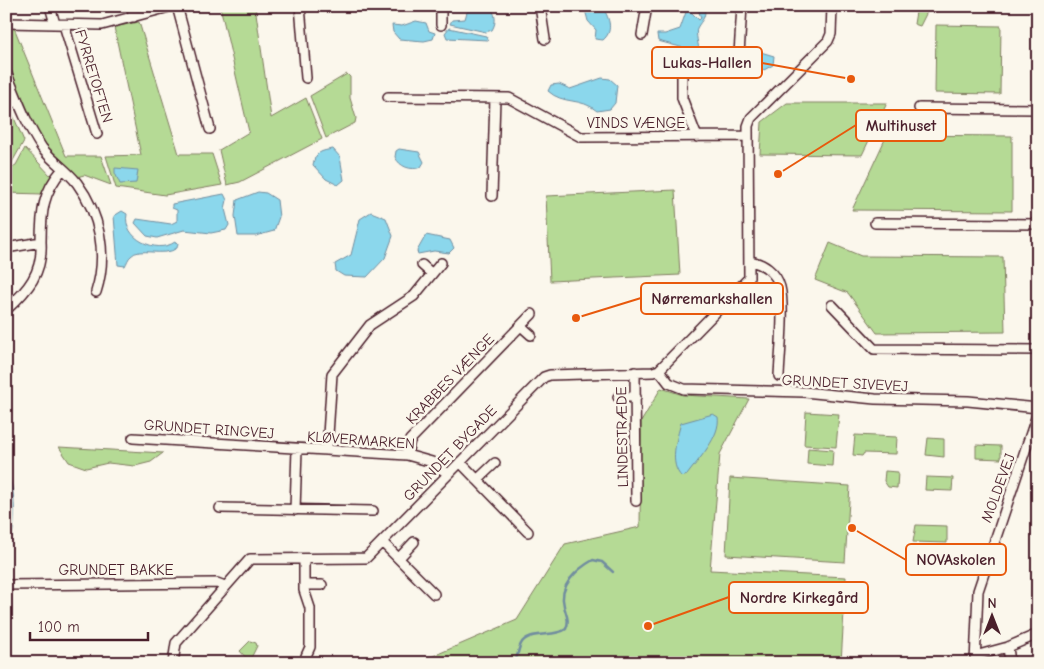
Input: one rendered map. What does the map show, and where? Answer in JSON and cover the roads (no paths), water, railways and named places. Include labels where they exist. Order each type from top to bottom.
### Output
[{"type":"street","name":"FYRRETOFTEN","points":[[50,6],[54,24]]},
{"type":"street","points":[[131,6],[134,17]]},
{"type":"street","name":"FYRRETOFTEN","points":[[6,23],[102,24],[175,6],[210,129]]},
{"type":"street","points":[[300,6],[306,78]]},
{"type":"street","points":[[441,6],[441,25]]},
{"type":"street","points":[[540,6],[545,39]]},
{"type":"street","points":[[642,35],[647,6]]},
{"type":"street","points":[[739,54],[742,6]]},
{"type":"street","points":[[658,370],[749,278],[748,126],[751,118],[828,41],[831,34],[832,6]]},
{"type":"street","name":"FYRRETOFTEN","points":[[64,25],[97,134]]},
{"type":"street","name":"VINDS VÆNGE","points":[[682,68],[682,98],[697,136]]},
{"type":"street","points":[[6,72],[18,102],[43,149],[81,190],[99,227],[101,264],[96,292]]},
{"type":"street","name":"VINDS VÆNGE","points":[[388,97],[509,98],[581,137],[748,136]]},
{"type":"street","points":[[492,196],[495,98]]},
{"type":"street","points":[[6,102],[18,102]]},
{"type":"street","points":[[919,108],[1038,109]]},
{"type":"street","points":[[6,310],[25,293],[34,280],[41,259],[41,225],[48,190],[62,170]]},
{"type":"street","points":[[875,223],[1038,224]]},
{"type":"street","points":[[6,248],[40,242]]},
{"type":"street","points":[[749,261],[764,265],[771,271],[780,286],[779,376]]},
{"type":"street","points":[[327,450],[332,374],[370,325],[414,296],[441,263]]},
{"type":"street","points":[[422,266],[432,274]]},
{"type":"street","points":[[832,305],[874,349],[1038,350]]},
{"type":"street","name":"KRABBES VÆNGE","points":[[407,455],[410,440],[532,314]]},
{"type":"street","points":[[521,326],[531,335]]},
{"type":"street","name":"GRUNDET BYGADE","points":[[173,663],[176,643],[250,559],[366,558],[544,377],[550,375],[658,370]]},
{"type":"street","name":"GRUNDET SIVEVEJ","points":[[658,370],[668,383],[684,389],[804,392],[875,399],[962,401],[1038,408]]},
{"type":"street","name":"LINDESTRÆDE","points":[[635,372],[636,501]]},
{"type":"street","points":[[618,397],[636,397]]},
{"type":"street","name":"MOLDEVEJ","points":[[975,659],[977,598],[983,570],[1020,469],[1038,412]]},
{"type":"street","name":"GRUNDET RINGVEJ","points":[[134,438],[282,448]]},
{"type":"street","name":"KLØVERMARKEN","points":[[282,448],[407,455],[432,462],[448,474]]},
{"type":"street","name":"KLØVERMARKEN","points":[[295,510],[297,449]]},
{"type":"street","points":[[460,462],[528,532]]},
{"type":"street","points":[[477,480],[495,463]]},
{"type":"street","points":[[220,508],[373,511]]},
{"type":"street","points":[[382,542],[434,594]]},
{"type":"street","points":[[399,558],[414,542]]},
{"type":"street","points":[[304,559],[304,586],[310,608],[310,647],[306,656],[306,663]]},
{"type":"street","name":"GRUNDET BAKKE","points":[[6,585],[217,583],[226,586]]},
{"type":"street","points":[[304,586],[322,585]]},
{"type":"street","points":[[975,659],[1038,634]]},
{"type":"street","points":[[1008,647],[1010,663]]},
{"type":"water","points":[[476,6],[489,6],[493,12],[495,24],[492,30],[486,32],[450,24],[452,20],[465,19],[467,12]]},
{"type":"water","points":[[584,6],[602,6],[610,27],[607,36],[603,40],[595,39],[596,30],[588,21]]},
{"type":"water","points":[[697,6],[704,6],[705,10],[704,16],[697,28],[699,52],[658,41],[657,34],[665,34],[680,29],[686,12],[690,11],[699,20],[701,18]]},
{"type":"water","points":[[416,21],[426,23],[429,31],[435,33],[433,39],[424,41],[399,39],[393,32],[392,25],[402,26]]},
{"type":"water","points":[[449,28],[486,36],[488,40],[447,38],[445,33]]},
{"type":"water","points":[[754,50],[774,56],[773,65],[764,70],[750,63],[749,55]]},
{"type":"water","points":[[602,78],[610,79],[617,85],[615,103],[610,109],[597,111],[585,104],[560,98],[548,91],[551,85],[559,84],[570,89]]},
{"type":"water","points":[[333,149],[340,157],[344,180],[338,185],[326,179],[313,165],[315,157],[319,153]]},
{"type":"water","points":[[399,149],[419,152],[424,162],[421,167],[410,168],[403,166],[395,157],[396,151]]},
{"type":"water","points":[[115,168],[138,170],[136,183],[120,184]]},
{"type":"water","points":[[258,192],[266,193],[277,200],[279,217],[274,231],[256,236],[238,236],[235,216],[237,200]]},
{"type":"water","points":[[224,194],[227,200],[225,209],[229,225],[226,230],[211,233],[184,230],[157,238],[147,236],[135,223],[137,219],[171,224],[177,221],[177,210],[172,208],[172,204]]},
{"type":"water","points":[[122,211],[127,214],[127,223],[130,230],[142,242],[150,245],[167,246],[175,242],[178,243],[177,248],[165,252],[135,253],[129,258],[125,266],[118,265],[114,216]]},
{"type":"water","points":[[371,212],[386,218],[393,236],[385,258],[367,277],[344,276],[336,271],[335,264],[351,255],[360,219]]},
{"type":"water","points":[[426,235],[450,240],[454,248],[449,253],[434,251],[418,254],[417,251]]},
{"type":"water","points":[[713,414],[718,417],[716,432],[687,475],[682,477],[675,465],[674,458],[681,423]]},
{"type":"water","points":[[6,468],[14,498],[14,522],[10,543],[6,551]]},
{"type":"waterway","points":[[514,663],[524,640],[535,635],[561,632],[566,629],[568,620],[564,606],[564,592],[566,585],[575,573],[593,560],[602,562],[613,572]]},
{"type":"place","name":"Lukas-Hallen","points":[[851,79]]},
{"type":"place","name":"Multihuset","points":[[778,174]]},
{"type":"place","name":"Nørremarkshallen","points":[[576,318]]},
{"type":"place","name":"NOVAskolen","points":[[852,528]]},
{"type":"place","name":"Nordre Kirkegård","points":[[648,626]]}]
